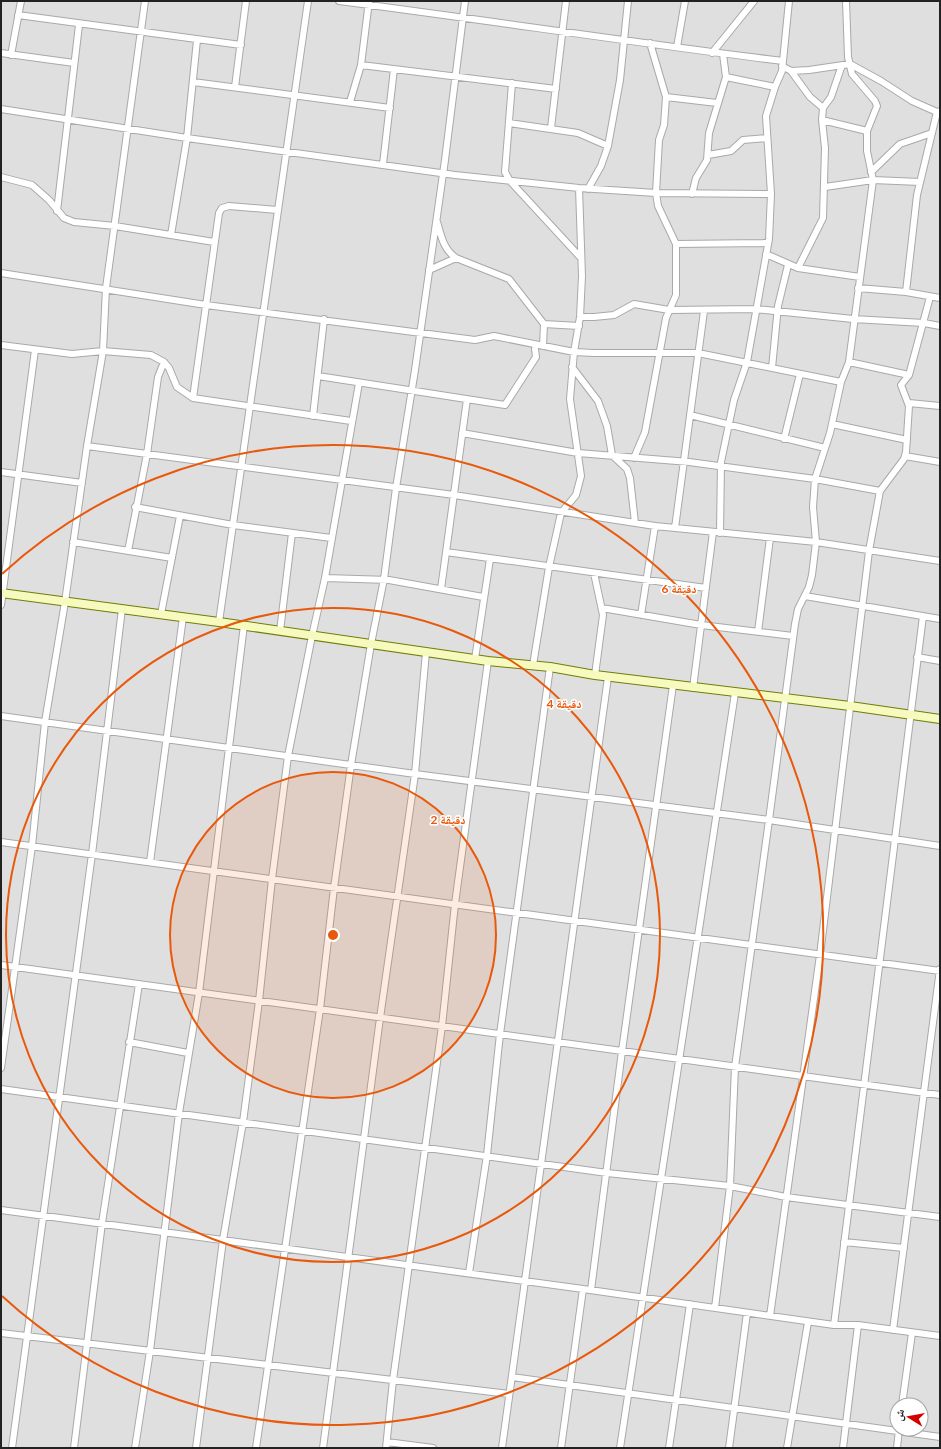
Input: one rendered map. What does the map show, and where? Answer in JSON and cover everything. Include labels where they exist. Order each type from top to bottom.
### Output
[{"type":"street","points":[[11,55],[21,1]]},
{"type":"street","points":[[1,1068],[32,846],[45,722],[65,602],[87,446],[103,351],[106,288],[145,1]]},
{"type":"street","points":[[235,87],[246,1]]},
{"type":"street","points":[[219,622],[264,311],[285,152],[308,1]]},
{"type":"street","points":[[339,1],[369,3],[650,43],[783,64],[791,71],[810,97],[823,108]]},
{"type":"street","points":[[256,1448],[320,1009],[334,888],[352,765],[371,644],[384,579],[396,488],[437,220],[465,1]]},
{"type":"street","points":[[551,128],[566,1]]},
{"type":"street","points":[[588,189],[601,166],[608,146],[620,80],[628,1]]},
{"type":"street","points":[[677,47],[685,1]]},
{"type":"street","points":[[712,54],[754,1]]},
{"type":"street","points":[[720,533],[721,467],[728,425],[736,394],[747,362],[768,243],[771,194],[766,116],[774,87],[781,76],[789,1]]},
{"type":"street","points":[[715,1308],[730,1186],[734,1067],[770,820],[793,636],[798,609],[812,581],[816,542],[813,507],[815,479],[832,424],[841,382],[849,362],[853,319],[873,180],[867,151],[866,130],[877,106],[875,101],[852,74],[846,1]]},
{"type":"street","points":[[350,102],[361,65],[369,3]]},
{"type":"street","points":[[18,15],[79,25],[241,45]]},
{"type":"street","points":[[57,211],[79,25]]},
{"type":"street","points":[[171,235],[187,138],[198,40]]},
{"type":"street","points":[[634,458],[645,432],[666,318],[676,295],[676,244],[658,206],[656,193],[659,140],[664,125],[666,97],[650,43]]},
{"type":"street","points":[[1,53],[74,63]]},
{"type":"street","points":[[692,194],[696,178],[702,170],[708,155],[709,133],[726,77],[723,54]]},
{"type":"street","points":[[798,268],[823,218],[825,148],[822,120],[823,108],[831,97],[842,64]]},
{"type":"street","points":[[791,71],[850,64],[881,81],[912,101],[939,111],[920,182],[906,292]]},
{"type":"street","points":[[361,65],[556,89]]},
{"type":"street","points":[[383,164],[394,69]]},
{"type":"street","points":[[726,77],[774,87]]},
{"type":"street","points":[[193,82],[294,94],[390,108]]},
{"type":"street","points":[[512,84],[505,172],[510,181],[581,258]]},
{"type":"street","points":[[666,97],[717,103]]},
{"type":"street","points":[[1,109],[285,152],[510,181],[588,189],[656,193],[771,194]]},
{"type":"street","points":[[822,120],[866,130]]},
{"type":"street","points":[[509,123],[578,133],[608,146]]},
{"type":"street","points":[[871,172],[900,144],[932,133]]},
{"type":"street","points":[[708,155],[731,151],[743,140],[767,138]]},
{"type":"street","points":[[1,177],[32,185],[49,200],[64,218],[74,222],[115,226],[214,242]]},
{"type":"street","points":[[825,187],[873,180],[920,182]]},
{"type":"street","points":[[534,666],[549,567],[561,513],[576,496],[581,476],[570,399],[572,367],[580,317],[581,258],[579,188]]},
{"type":"street","points":[[193,398],[219,213],[222,208],[229,206],[277,210]]},
{"type":"street","points":[[437,220],[448,252],[456,258],[509,279],[544,324],[545,337],[543,346]]},
{"type":"street","points":[[676,244],[768,243]]},
{"type":"street","points":[[766,254],[788,265],[798,268],[860,276]]},
{"type":"street","points":[[429,270],[456,258]]},
{"type":"street","points":[[772,368],[777,311],[788,265]]},
{"type":"street","points":[[1,272],[206,305],[264,311],[475,340],[494,336],[574,352],[698,354],[747,362],[841,382]]},
{"type":"street","points":[[858,288],[906,292],[940,298]]},
{"type":"street","points":[[770,1316],[820,955],[869,551],[880,491],[905,456],[909,403],[901,385],[909,375],[930,297]]},
{"type":"street","points":[[580,317],[614,315],[634,304],[670,310],[704,311],[756,309],[853,319],[924,323],[940,326]]},
{"type":"street","points":[[675,528],[704,311]]},
{"type":"street","points":[[313,416],[324,319]]},
{"type":"street","points":[[544,324],[578,326]]},
{"type":"street","points":[[1,345],[72,354],[103,351],[151,355],[164,362],[169,368],[177,387],[193,398],[351,421]]},
{"type":"street","points":[[318,376],[505,405],[536,357],[535,349]]},
{"type":"street","points":[[1,605],[36,350]]},
{"type":"street","points":[[128,551],[135,507],[147,454],[158,377],[164,362]]},
{"type":"street","points":[[849,362],[909,375]]},
{"type":"street","points":[[572,367],[598,401],[607,426],[612,456],[623,464],[630,478],[635,523]]},
{"type":"street","points":[[784,439],[800,374]]},
{"type":"street","points":[[196,1448],[223,1240],[243,1122],[288,756],[325,578],[331,538],[343,480],[351,421],[359,383]]},
{"type":"street","points":[[442,589],[467,399]]},
{"type":"street","points":[[909,403],[940,406]]},
{"type":"street","points":[[690,415],[825,448]]},
{"type":"street","points":[[832,424],[907,440]]},
{"type":"street","points":[[462,433],[578,453],[684,462],[815,479],[880,491]]},
{"type":"street","points":[[87,446],[454,495],[561,513],[655,526],[816,542],[940,561]]},
{"type":"street","points":[[905,456],[940,462]]},
{"type":"street","points":[[1,472],[82,483]]},
{"type":"street","points":[[135,507],[233,525],[331,538]]},
{"type":"street","points":[[161,614],[180,516]]},
{"type":"street","points":[[641,615],[655,526]]},
{"type":"street","points":[[693,688],[713,532]]},
{"type":"street","points":[[280,631],[292,533]]},
{"type":"street","points":[[758,632],[770,538]]},
{"type":"street","points":[[74,542],[172,558]]},
{"type":"street","points":[[446,552],[594,574],[706,588]]},
{"type":"street","points":[[475,659],[483,597],[490,559]]},
{"type":"street","points":[[594,574],[597,595],[603,615],[595,675]]},
{"type":"street","points":[[325,578],[384,579],[483,597]]},
{"type":"street","points":[[2,593],[244,625],[488,661],[550,667],[608,677],[850,706],[940,719]]},
{"type":"street","points":[[805,596],[940,619]]},
{"type":"street","points":[[602,608],[701,625],[793,636]]},
{"type":"street","points":[[12,1448],[92,854],[122,609]]},
{"type":"street","points":[[834,1326],[923,616]]},
{"type":"street","points":[[150,862],[183,617]]},
{"type":"street","points":[[135,1448],[150,1351],[188,1053],[199,992],[244,625]]},
{"type":"street","points":[[324,1448],[380,1018],[399,896],[415,774],[426,652]]},
{"type":"street","points":[[917,657],[940,661]]},
{"type":"street","points":[[433,1448],[386,1445],[393,1380],[442,1026],[456,904],[488,661]]},
{"type":"street","points":[[469,1273],[487,1155],[500,1034],[550,667]]},
{"type":"street","points":[[502,1448],[608,677]]},
{"type":"street","points":[[592,1290],[608,1173],[622,1051],[673,685]]},
{"type":"street","points":[[620,1448],[735,693]]},
{"type":"street","points":[[1,716],[415,774],[472,780],[770,820],[940,846]]},
{"type":"street","points":[[1,842],[639,930],[753,944],[820,955],[940,970],[893,1330]]},
{"type":"street","points":[[1,965],[940,1096]]},
{"type":"street","points":[[74,1448],[102,1224],[119,1105],[139,984]]},
{"type":"street","points":[[129,1042],[188,1053]]},
{"type":"street","points":[[1,1089],[487,1155],[608,1173],[730,1186],[786,1197],[940,1217]]},
{"type":"street","points":[[1,1210],[643,1297],[834,1326],[858,1325],[940,1336]]},
{"type":"street","points":[[844,1242],[904,1248]]},
{"type":"street","points":[[561,1448],[583,1289]]},
{"type":"street","points":[[669,1448],[690,1304]]},
{"type":"street","points":[[730,1448],[747,1313]]},
{"type":"street","points":[[786,1448],[808,1322]]},
{"type":"street","points":[[843,1448],[858,1325]]},
{"type":"street","points":[[1,1333],[510,1394]]},
{"type":"street","points":[[903,1397],[912,1333]]},
{"type":"street","points":[[512,1377],[889,1429]]},
{"type":"street","points":[[929,1435],[940,1437]]},
{"type":"street","points":[[897,1448],[898,1437]]},
{"type":"shaded area","points":[[1,1],[940,1],[940,1448],[1,1448]]}]
